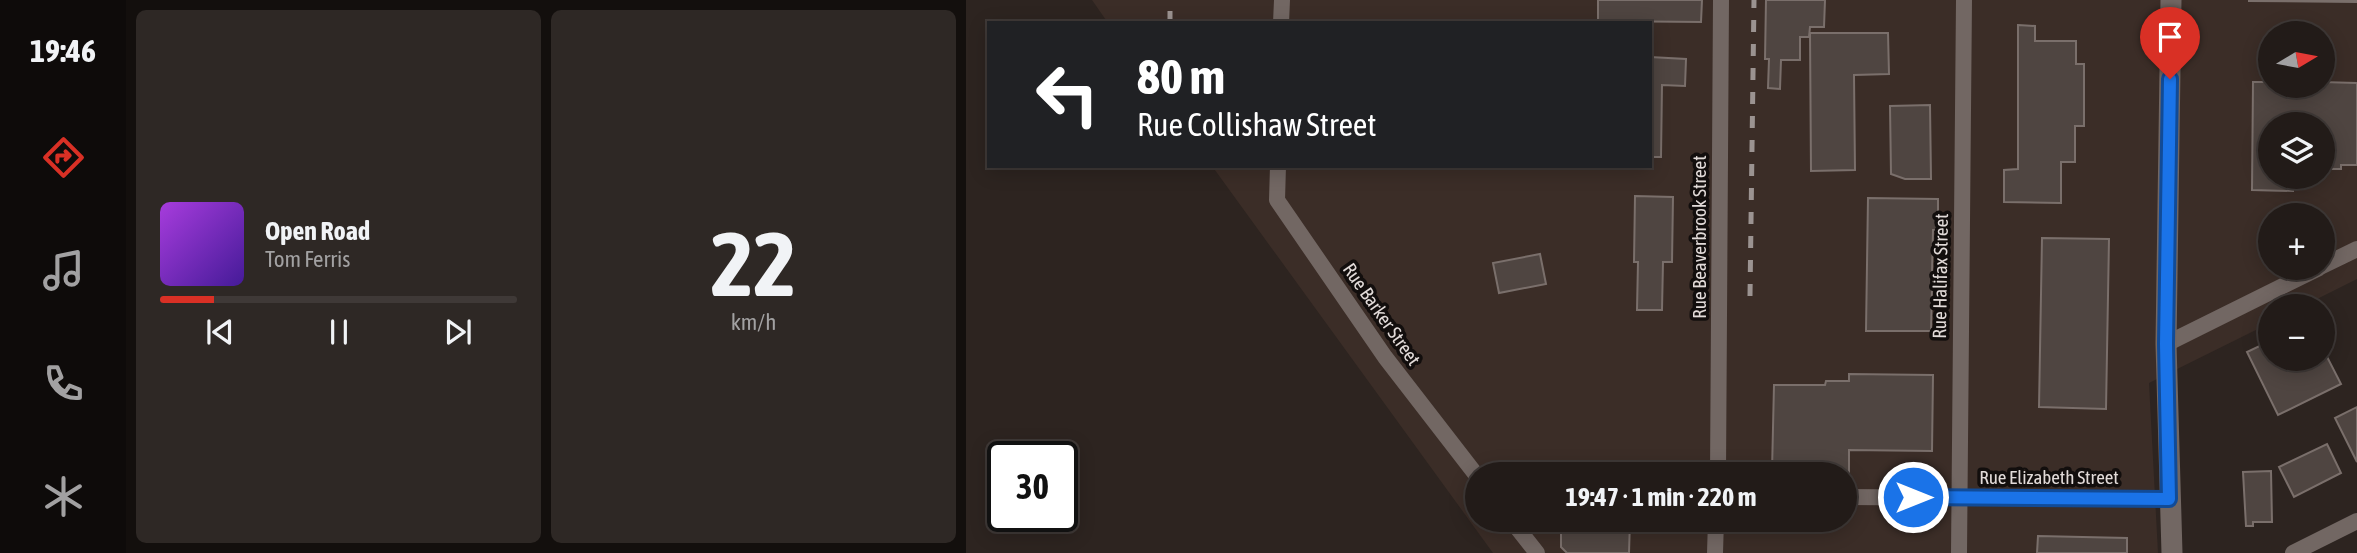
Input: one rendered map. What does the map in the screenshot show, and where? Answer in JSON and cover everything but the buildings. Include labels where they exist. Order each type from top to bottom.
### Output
[{"type":"street","points":[[1281,21],[1282,0]]},
{"type":"street","name":"Rue Beaverbrook Street","points":[[1718,462],[1721,0]]},
{"type":"street","name":"Rue Halifax Street","points":[[1959,553],[1964,0]]},
{"type":"street","points":[[2171,0],[2166,344],[2172,553]]},
{"type":"street","name":"Rue Barker Street","points":[[1278,168],[1277,200],[1385,357],[1467,462]]},
{"type":"street","points":[[2335,260],[2357,249]]},
{"type":"street","points":[[2166,344],[2295,280]]},
{"type":"street","name":"Rue Elizabeth Street","points":[[1857,496],[2169,499]]},
{"type":"street","points":[[2292,553],[2357,522]]},
{"type":"street","points":[[1520,532],[1537,553]]},
{"type":"street","points":[[1715,553],[1716,532]]},
{"type":"shaded area","points":[[1092,0],[2357,0],[2357,279],[2327,294],[2258,294],[2258,329],[2149,383],[2158,553],[1493,553],[1478,532],[1857,532],[1857,462],[1465,462],[1465,514],[1213,168],[1652,168],[1652,21],[1107,21]]},
{"type":"railway","points":[[1170,0],[1170,21]]},
{"type":"railway","points":[[1750,296],[1754,0]]},
{"type":"route","points":[[1913,497],[2169,499],[2166,344],[2170,79]]}]
